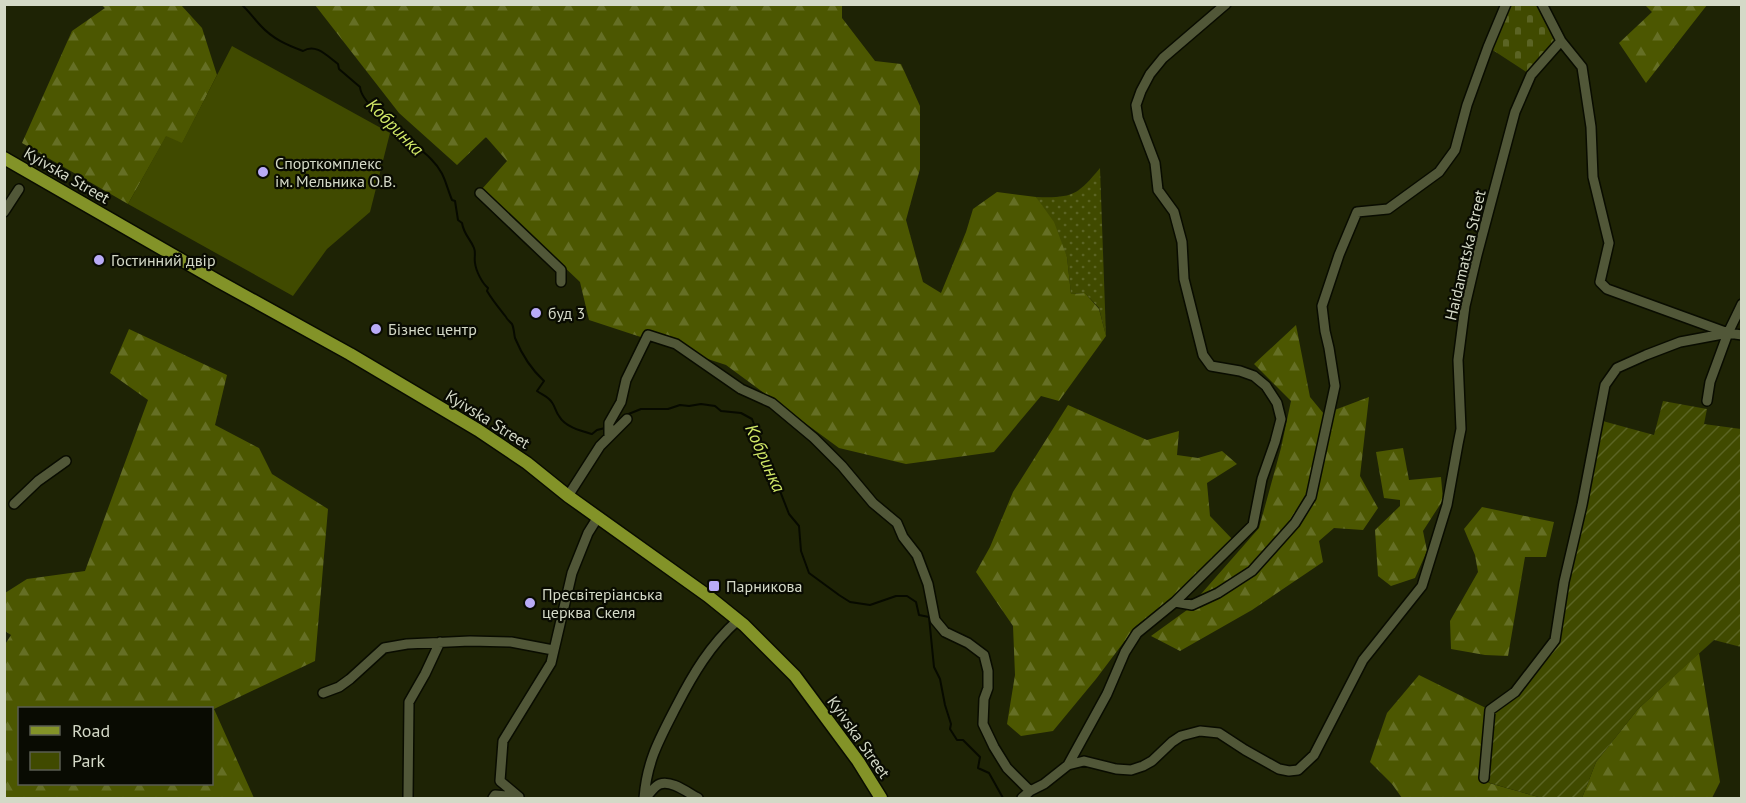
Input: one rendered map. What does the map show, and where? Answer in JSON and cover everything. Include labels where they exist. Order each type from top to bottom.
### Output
[{"type":"main road","name":"Kyivska Street","points":[[4,158],[406,387],[526,463],[738,620],[795,676],[858,761],[881,798]]},
{"type":"street","points":[[1022,798],[1068,765],[1107,694],[1125,652],[1137,633],[1175,602],[1253,525],[1262,479],[1281,419],[1276,403],[1266,386],[1254,376],[1210,366],[1203,355],[1184,279],[1182,242],[1174,212],[1158,190],[1155,163],[1138,118],[1136,105],[1150,74],[1163,58],[1226,4]]},
{"type":"street","points":[[1175,602],[1192,604],[1218,593],[1252,571],[1295,523],[1311,497],[1335,386],[1324,331],[1322,306],[1343,244],[1357,212],[1388,209],[1439,172],[1455,150],[1467,105],[1506,4]]},
{"type":"street","points":[[1542,4],[1561,41],[1582,67],[1591,127],[1593,177],[1609,243],[1600,282],[1607,289],[1742,336]]},
{"type":"street","name":"Haidamatska Street","points":[[1068,765],[1084,761],[1116,769],[1131,770],[1152,761],[1181,736],[1200,731],[1219,733],[1279,769],[1288,771],[1298,770],[1314,755],[1363,660],[1422,586],[1447,505],[1461,429],[1458,360],[1465,306],[1478,255],[1515,112],[1531,75],[1561,41]]},
{"type":"street","points":[[4,212],[19,189]]},
{"type":"street","points":[[480,193],[561,270],[561,282]]},
{"type":"street","points":[[1707,401],[1710,382],[1728,333],[1742,304]]},
{"type":"street","points":[[1484,778],[1490,710],[1515,692],[1555,640],[1564,582],[1582,505],[1605,385],[1617,368],[1646,355],[1680,342],[1728,333]]},
{"type":"street","points":[[568,496],[609,430],[621,402],[626,380],[648,335],[676,344],[741,389],[772,403],[814,438],[842,466],[873,503],[897,523],[903,537],[917,555],[928,584],[935,620],[945,632],[968,643],[984,655],[988,671],[988,688],[984,699],[983,724],[1007,768],[1030,791]]},
{"type":"street","points":[[609,430],[627,419]]},
{"type":"street","points":[[14,504],[38,481],[66,461]]},
{"type":"street","points":[[521,798],[500,781],[503,741],[551,663],[572,573],[588,533],[598,517]]},
{"type":"street","points":[[645,798],[650,763],[657,741],[706,654],[723,633],[738,620]]},
{"type":"street","points":[[322,693],[350,680],[384,648],[440,642],[512,642],[553,650]]},
{"type":"street","points":[[408,798],[409,702],[440,642]]},
{"type":"street","points":[[645,798],[660,784],[677,787],[698,798]]},
{"type":"street","points":[[492,798],[495,795],[521,798]]},
{"type":"green space","points":[[101,5],[181,5],[202,28],[217,75],[182,144],[166,137],[128,204],[22,143],[72,31],[105,8]]},
{"type":"green space","points":[[315,5],[842,5],[842,18],[875,61],[901,64],[920,106],[920,169],[906,220],[923,282],[941,293],[973,209],[997,192],[1036,197],[1054,222],[1067,257],[1071,294],[1085,293],[1099,309],[1106,336],[1059,401],[1041,396],[994,452],[906,464],[839,448],[726,365],[589,320],[580,282],[482,189],[507,161],[486,137],[457,165],[399,113]]},
{"type":"green space","points":[[1506,5],[1542,5],[1561,41],[1531,75],[1488,47]]},
{"type":"green space","points":[[1645,5],[1707,5],[1646,83],[1619,43],[1652,12]]},
{"type":"green space","name":"Спорткомплекс ім. Мельника О.В.","points":[[232,46],[390,133],[370,212],[327,249],[293,296],[128,204],[166,136],[182,143]]},
{"type":"green space","points":[[1100,168],[1106,336],[1099,308],[1085,293],[1071,294],[1067,257],[1036,197],[1058,197],[1073,193],[1079,190]]},
{"type":"green space","points":[[1296,325],[1310,397],[1324,414],[1369,397],[1360,476],[1378,508],[1363,530],[1334,528],[1319,541],[1323,562],[1252,610],[1180,651],[1151,636],[1187,610],[1259,528],[1291,401],[1254,364]]},
{"type":"green space","points":[[129,329],[227,375],[215,425],[259,448],[272,474],[328,509],[315,661],[214,709],[254,798],[5,798],[4,646],[11,635],[5,631],[5,593],[27,579],[85,571],[148,400],[110,373]]},
{"type":"green space","points":[[1663,401],[1707,409],[1704,424],[1741,429],[1741,647],[1714,640],[1638,709],[1596,762],[1582,798],[1542,798],[1490,783],[1484,778],[1490,710],[1515,692],[1555,640],[1599,420],[1654,435]]},
{"type":"green space","points":[[1068,405],[1147,440],[1179,431],[1177,455],[1198,458],[1222,451],[1237,464],[1207,483],[1210,516],[1234,541],[1177,596],[1136,626],[1053,731],[1021,736],[1007,724],[1015,675],[1013,626],[976,572],[990,547],[1013,492]]},
{"type":"green space","points":[[1403,448],[1409,480],[1441,477],[1443,500],[1423,531],[1427,551],[1415,578],[1391,586],[1378,576],[1375,530],[1400,506],[1400,500],[1384,498],[1376,452]]},
{"type":"green space","points":[[1482,507],[1554,522],[1546,557],[1525,557],[1508,656],[1485,655],[1451,649],[1450,621],[1478,572],[1475,555],[1464,529]]},
{"type":"green space","points":[[1699,653],[1720,782],[1712,798],[1582,798],[1596,762],[1638,709]]},
{"type":"green space","points":[[1419,675],[1490,710],[1484,777],[1489,783],[1542,798],[1402,798],[1392,784],[1370,762],[1387,713]]},
{"type":"waterway","name":"Кобринка","points":[[241,4],[275,38],[303,51],[317,49],[326,54],[360,87],[369,104],[436,164],[452,200],[455,201],[458,220],[462,223],[474,248],[480,277],[488,288],[487,291],[512,324],[515,338],[524,356],[544,381],[537,391],[551,401],[562,420],[569,426],[592,434],[605,428]]},
{"type":"waterway","name":"Кобринка","points":[[613,426],[626,415],[641,409],[668,409],[680,405],[715,406],[721,411],[741,413],[752,419],[789,514],[799,526],[801,551],[809,573],[850,602],[870,605],[896,596],[907,596],[916,602],[919,615],[929,617],[934,667],[940,679],[951,724],[950,729],[957,740],[963,740],[980,757],[978,768],[989,773],[1003,798]]},
{"type":"place","name":"Спорткомплекс ім. Мельника О.В.","points":[[263,172]]},
{"type":"place","name":"Гостинний двір","points":[[99,260]]},
{"type":"place","name":"буд 3","points":[[536,313]]},
{"type":"place","name":"Бізнес центр","points":[[376,329]]},
{"type":"place","name":"Парникова","points":[[714,586]]},
{"type":"place","name":"Пресвітеріанська церква Скеля","points":[[530,603]]}]
